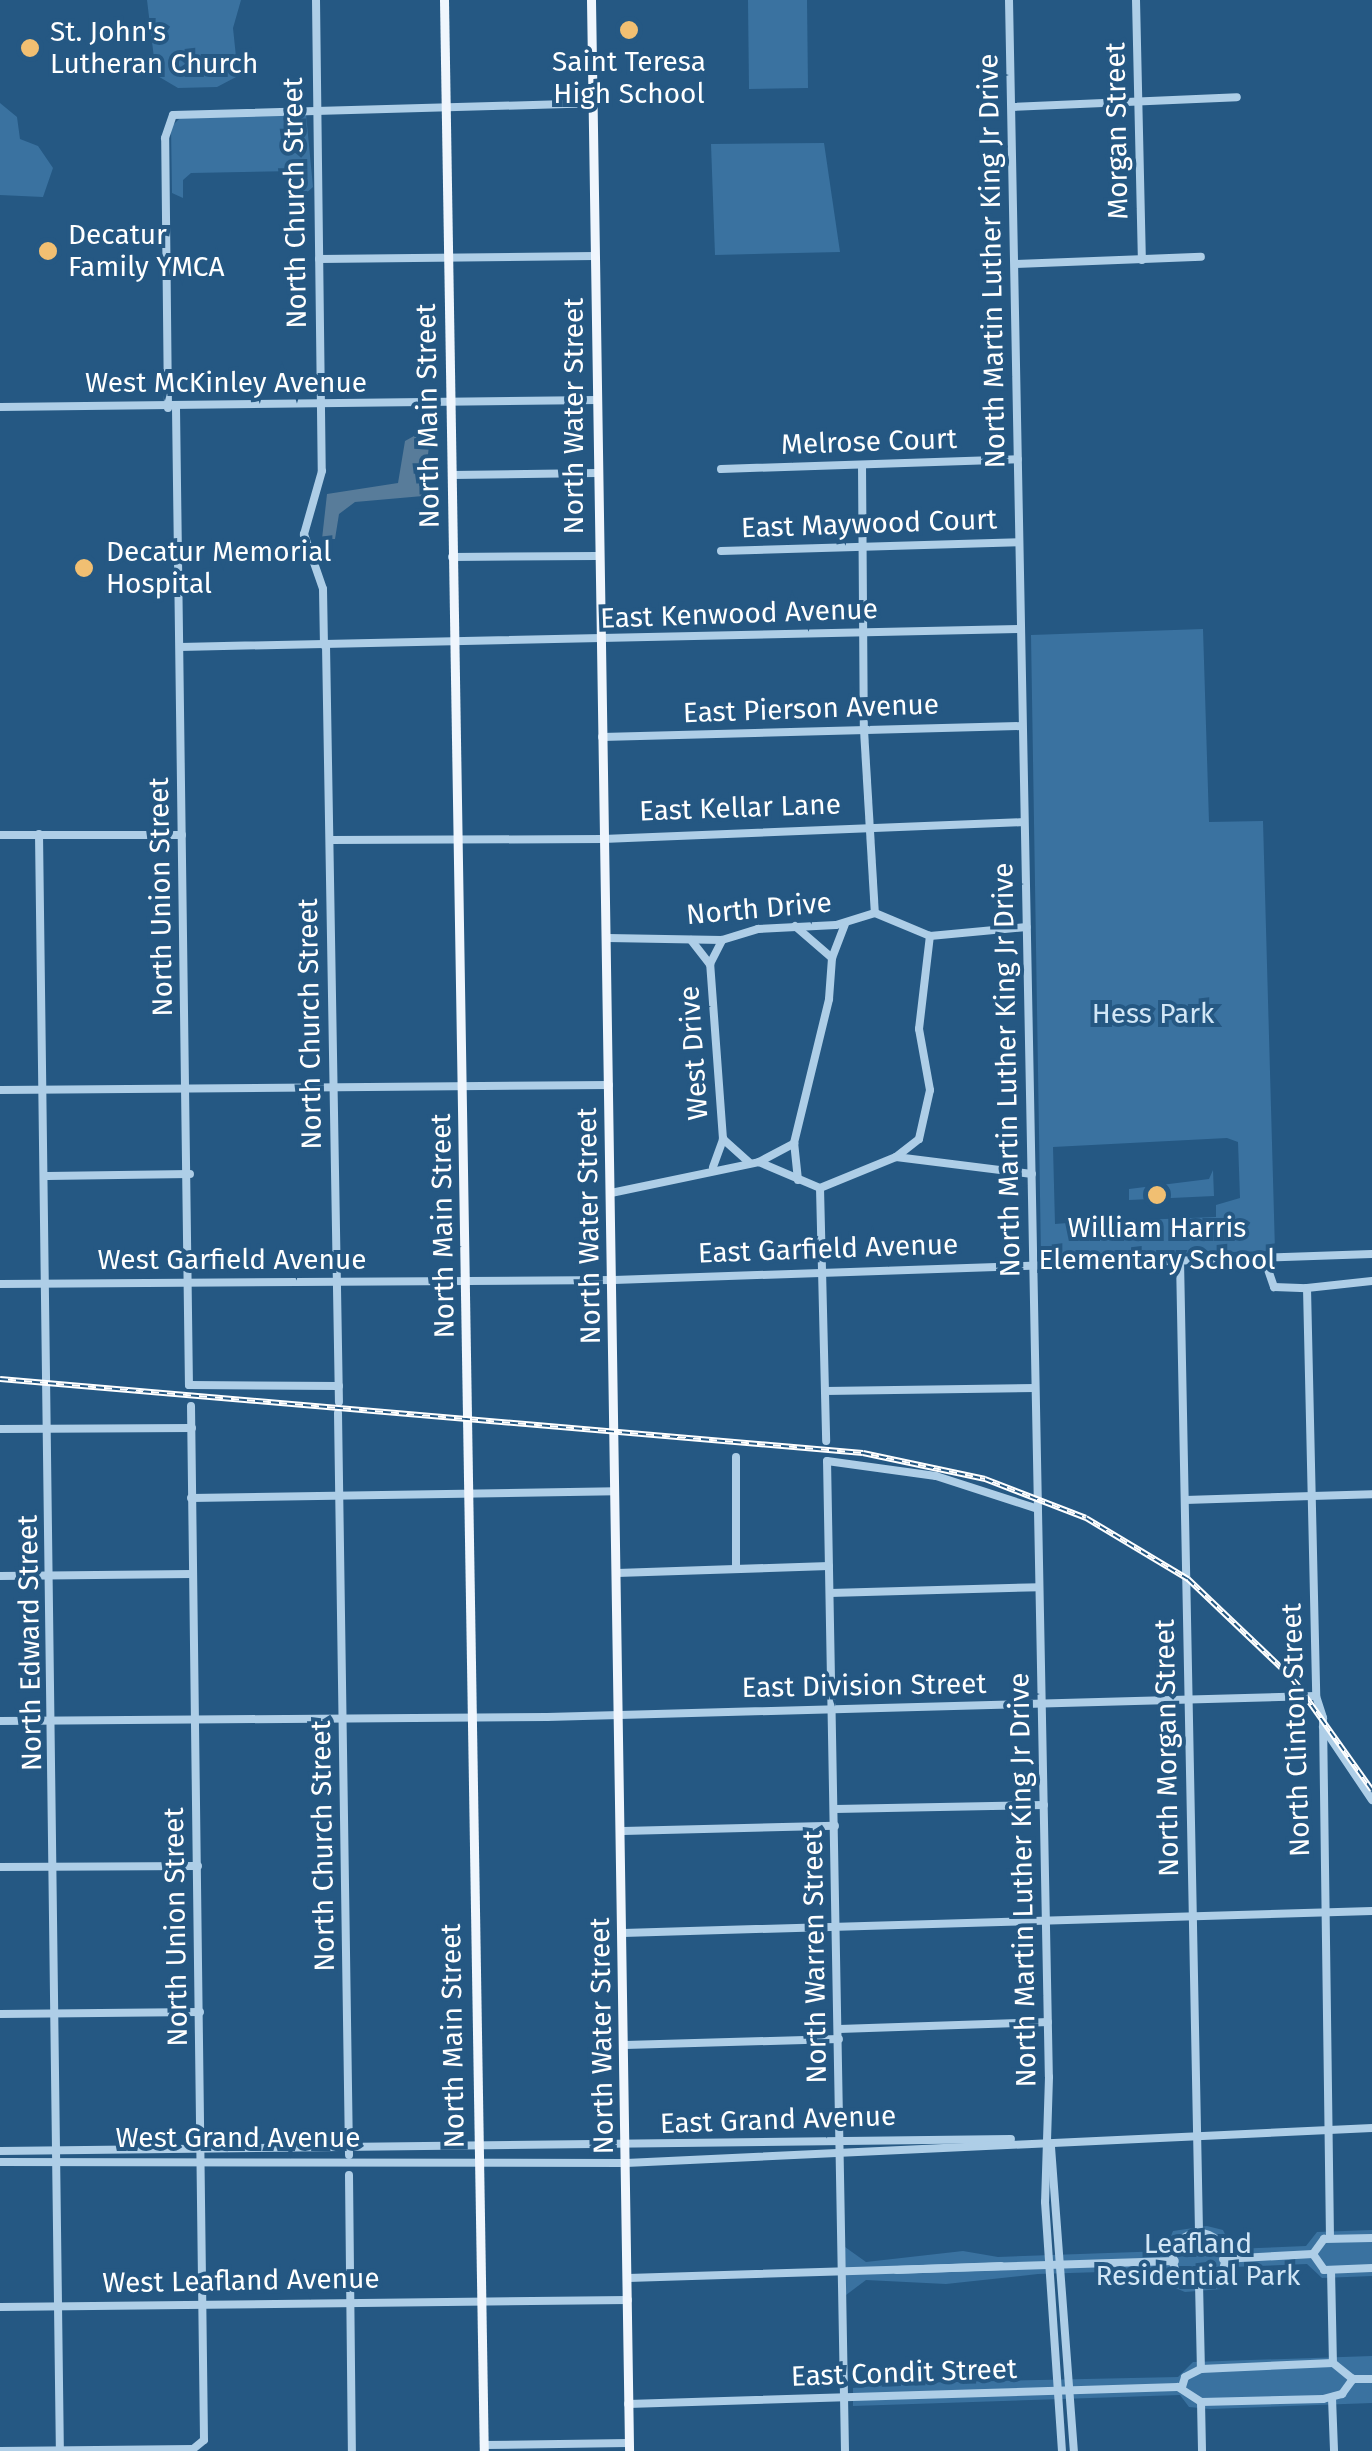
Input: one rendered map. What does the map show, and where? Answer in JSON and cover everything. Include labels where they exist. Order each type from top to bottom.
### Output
[{"type":"main road","name":"North Main Street","points":[[444,0],[452,557],[458,644],[476,2148],[484,2448]]},
{"type":"main road","name":"North Water Street","points":[[592,0],[597,556],[608,938],[623,1832],[628,2447]]},
{"type":"street","name":"North Church Street","points":[[316,0],[314,109],[320,259],[321,476],[304,534],[322,587],[325,645],[338,1402]]},
{"type":"street","name":"North Martin Luther King Jr Drive","points":[[1010,0],[1050,2140],[1047,2265],[1061,2391],[1062,2451]]},
{"type":"street","name":"Morgan Street","points":[[1136,0],[1142,260]]},
{"type":"street","points":[[1012,107],[1237,96]]},
{"type":"street","points":[[314,109],[592,103]]},
{"type":"street","name":"North Union Street","points":[[314,109],[187,112],[172,115],[166,128],[180,647],[190,1385],[339,1386]]},
{"type":"street","points":[[320,259],[595,256]]},
{"type":"street","points":[[1015,264],[1201,257]]},
{"type":"street","name":"West McKinley Avenue","points":[[0,407],[172,408],[597,400]]},
{"type":"street","name":"Melrose Court","points":[[722,469],[1018,460]]},
{"type":"street","points":[[862,465],[864,730],[875,912],[930,936],[1027,927]]},
{"type":"street","points":[[452,475],[597,473]]},
{"type":"street","name":"East Maywood Court","points":[[720,551],[1019,542]]},
{"type":"street","points":[[452,557],[597,556]]},
{"type":"street","name":"East Kenwood Avenue","points":[[180,647],[1021,629]]},
{"type":"street","name":"East Pierson Avenue","points":[[602,737],[1022,726]]},
{"type":"street","name":"East Kellar Lane","points":[[330,840],[603,838],[1024,822]]},
{"type":"street","name":"North Edward Street","points":[[39,834],[49,1284],[60,2450]]},
{"type":"street","points":[[0,835],[182,835]]},
{"type":"street","name":"North Drive","points":[[608,938],[722,940],[743,930],[845,924],[875,912]]},
{"type":"street","points":[[798,1180],[794,1143],[828,999],[832,958],[845,924]]},
{"type":"street","points":[[795,926],[832,958]]},
{"type":"street","points":[[755,1163],[820,1188],[896,1158],[919,1138],[930,1090],[919,1029],[930,936]]},
{"type":"street","name":"West Drive","points":[[690,939],[710,964]]},
{"type":"street","name":"West Drive","points":[[713,1167],[724,1139],[710,964],[722,940]]},
{"type":"street","points":[[0,1090],[609,1085]]},
{"type":"street","points":[[919,1138],[929,1158]]},
{"type":"street","name":"West Drive","points":[[724,1139],[755,1163]]},
{"type":"street","points":[[611,1193],[713,1167],[755,1163],[794,1143]]},
{"type":"street","points":[[896,1158],[929,1158],[1032,1174]]},
{"type":"street","points":[[47,1176],[190,1174]]},
{"type":"street","points":[[820,1188],[826,1441]]},
{"type":"street","name":"East Garfield Avenue","points":[[465,1280],[614,1280],[1372,1254]]},
{"type":"street","points":[[1264,1258],[1274,1287],[1307,1288],[1372,1281]]},
{"type":"street","name":"North Morgan Street","points":[[1180,1260],[1199,2236]]},
{"type":"street","name":"West Garfield Avenue","points":[[0,1284],[465,1280]]},
{"type":"street","name":"North Clinton Street","points":[[1307,1288],[1316,1696],[1324,1727],[1323,1912],[1330,2238]]},
{"type":"street","points":[[826,1391],[1035,1388]]},
{"type":"street","name":"North Union Street","points":[[60,2450],[200,2446],[200,2012],[191,1406]]},
{"type":"street","name":"North Church Street","points":[[338,1413],[349,2154]]},
{"type":"street","points":[[0,1429],[192,1428]]},
{"type":"street","points":[[736,1457],[736,1569]]},
{"type":"street","name":"North Warren Street","points":[[846,2451],[827,1462],[936,1476],[1038,1509]]},
{"type":"street","points":[[191,1498],[615,1491]]},
{"type":"street","points":[[1184,1500],[1372,1494]]},
{"type":"street","points":[[617,1573],[830,1566]]},
{"type":"street","points":[[0,1576],[192,1574]]},
{"type":"street","points":[[830,1593],[1040,1587]]},
{"type":"street","name":"East Division Street","points":[[0,1722],[473,1718],[1316,1696]]},
{"type":"street","points":[[1324,1727],[1372,1800]]},
{"type":"street","points":[[835,1809],[1044,1805]]},
{"type":"street","points":[[623,1832],[835,1826]]},
{"type":"street","points":[[0,1866],[198,1866]]},
{"type":"street","points":[[623,1934],[1372,1911]]},
{"type":"street","points":[[0,2014],[200,2012]]},
{"type":"street","points":[[625,2045],[1048,2022]]},
{"type":"street","name":"East Grand Avenue","points":[[476,2148],[840,2146],[1372,2128]]},
{"type":"street","name":"North Martin Luther King Jr Drive","points":[[1050,2140],[1074,2451]]},
{"type":"street","name":"East Grand Avenue","points":[[477,2165],[626,2163],[840,2146]]},
{"type":"street","name":"West Grand Avenue","points":[[0,2151],[57,2148],[200,2156]]},
{"type":"street","name":"West Grand Avenue","points":[[0,2162],[476,2148]]},
{"type":"street","name":"West Grand Avenue","points":[[349,2154],[477,2165]]},
{"type":"street","points":[[349,2176],[352,2451]]},
{"type":"street","points":[[1199,2236],[1218,2238],[1223,2259],[1220,2280],[1179,2281],[1175,2260],[1178,2242],[1199,2236]]},
{"type":"street","points":[[1372,2238],[1330,2238],[1316,2244],[1314,2254],[1320,2268],[1372,2268]]},
{"type":"street","points":[[1223,2259],[1314,2254]]},
{"type":"street","points":[[628,2278],[1175,2260]]},
{"type":"street","points":[[1332,2270],[1332,2363]]},
{"type":"street","points":[[1199,2283],[1200,2369]]},
{"type":"street","name":"West Leafland Avenue","points":[[0,2306],[628,2300]]},
{"type":"street","points":[[1352,2379],[1332,2363],[1200,2369],[1186,2376],[1182,2388],[1201,2402],[1332,2398],[1352,2379],[1372,2378]]},
{"type":"street","name":"East Condit Street","points":[[628,2404],[1182,2388]]},
{"type":"street","points":[[1332,2398],[1334,2451]]},
{"type":"street","points":[[1201,2402],[1202,2451]]},
{"type":"street","points":[[484,2448],[628,2447]]},
{"type":"street","points":[[0,2450],[60,2450]]},
{"type":"green space","points":[[147,0],[241,0],[233,28],[238,76],[217,87],[178,88],[156,75]]},
{"type":"green space","points":[[748,0],[807,0],[808,88],[749,89]]},
{"type":"green space","points":[[0,103],[17,117],[20,139],[38,146],[53,168],[43,197],[0,195]]},
{"type":"green space","points":[[306,114],[313,187],[304,195],[296,171],[191,173],[183,180],[183,198],[172,193],[171,127],[181,117]]},
{"type":"green space","points":[[824,143],[840,252],[715,255],[711,144]]},
{"type":"green space","name":"Hess Park","points":[[1203,629],[1209,822],[1263,821],[1275,1251],[1041,1257],[1031,635]],"holes":[[[1227,1138],[1238,1142],[1240,1198],[1216,1205],[1216,1217],[1113,1221],[1112,1212],[1093,1213],[1092,1221],[1055,1224],[1053,1147]]]},
{"type":"green space","points":[[1213,1170],[1214,1196],[1129,1200],[1129,1189],[1209,1179]]},
{"type":"green space","name":"Leafland Residential Park","points":[[1207,2226],[1223,2230],[1232,2249],[1306,2246],[1317,2232],[1372,2230],[1372,2276],[1322,2278],[1307,2264],[1232,2267],[1221,2289],[1185,2292],[1173,2287],[1165,2270],[1038,2274],[946,2284],[866,2280],[846,2295],[845,2247],[866,2262],[963,2251],[998,2257],[1165,2251],[1173,2231]]},
{"type":"green space","points":[[1372,2356],[1372,2403],[1210,2409],[1189,2407],[1180,2395],[853,2406],[853,2388],[907,2383],[1178,2377],[1193,2362]]},
{"type":"shaded area","points":[[414,436],[429,446],[423,496],[355,502],[339,514],[335,539],[322,539],[327,494],[398,483],[405,441]]},
{"type":"railway","points":[[0,1379],[863,1453],[985,1479],[1086,1518],[1188,1579],[1293,1679],[1372,1790]]},
{"type":"place","name":"Saint Teresa High School","points":[[629,30]]},
{"type":"place","name":"St. John's Lutheran Church","points":[[30,48]]},
{"type":"place","name":"Decatur Family YMCA","points":[[48,251]]},
{"type":"place","name":"Decatur Memorial Hospital","points":[[84,568]]},
{"type":"place","name":"William Harris Elementary School","points":[[1157,1195]]}]
